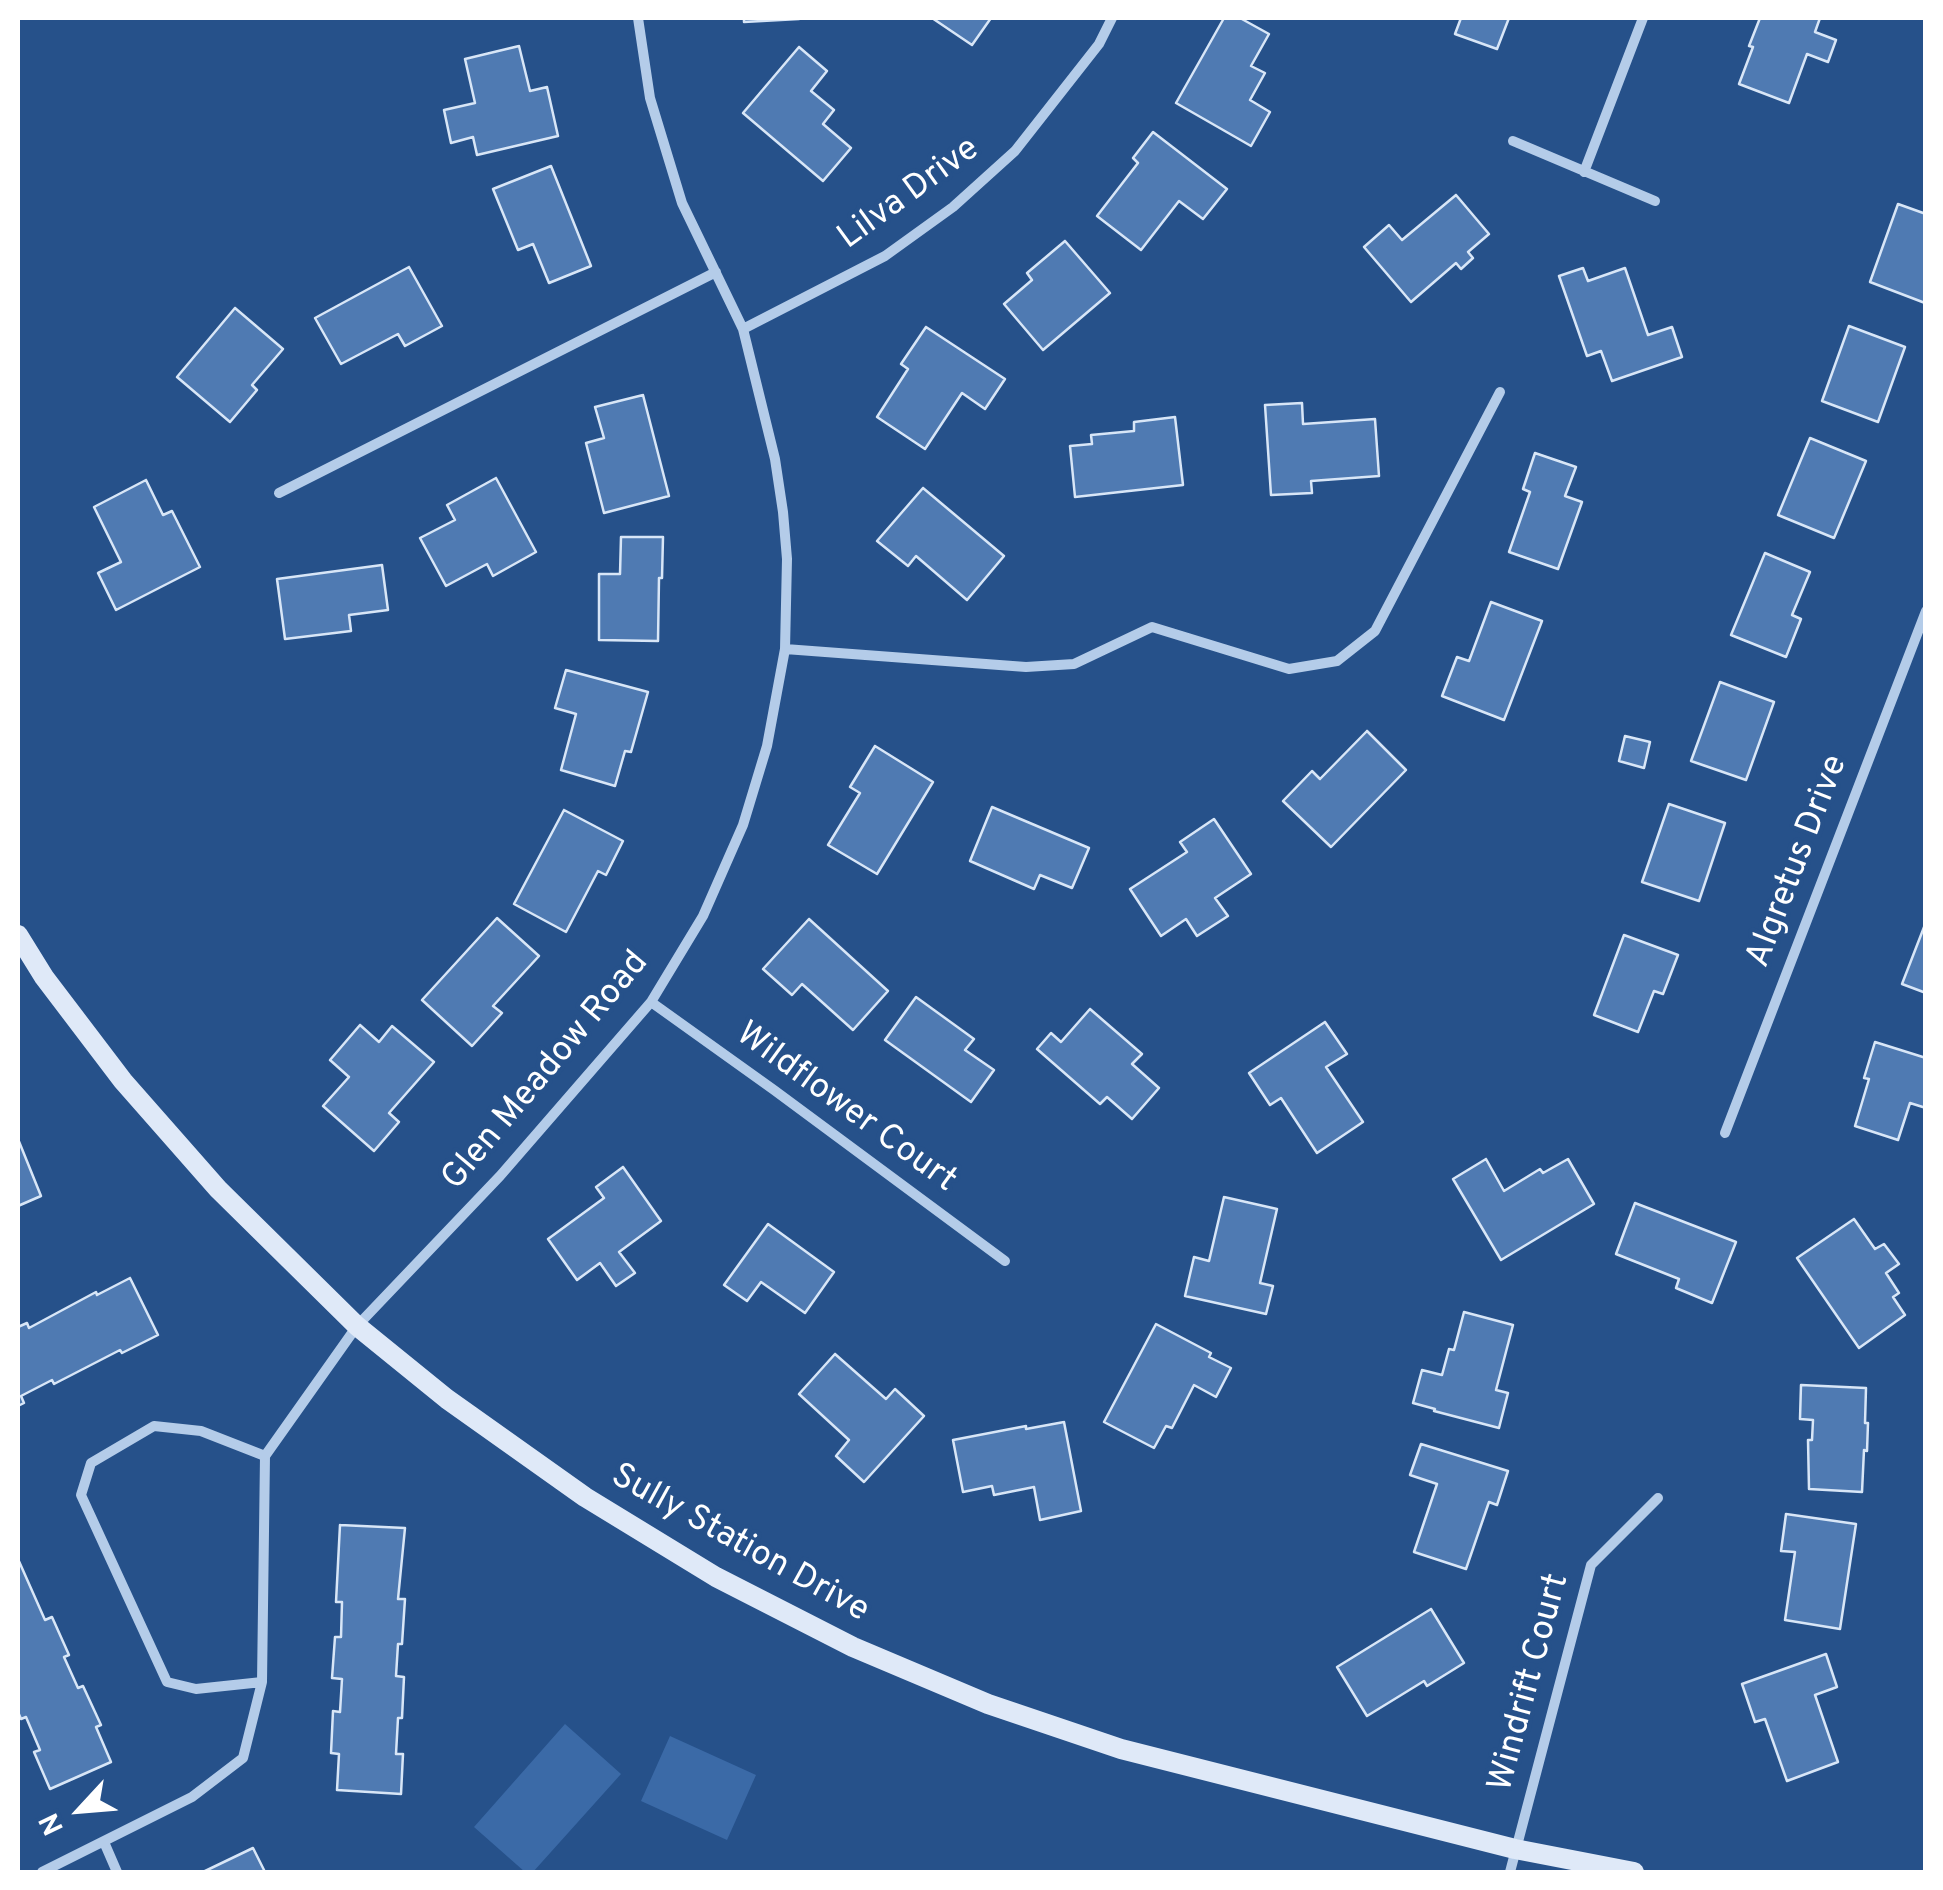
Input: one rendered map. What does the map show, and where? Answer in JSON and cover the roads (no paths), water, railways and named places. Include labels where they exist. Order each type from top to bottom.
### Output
[{"type":"street","name":"Glen Meadow Road","points":[[266,1456],[357,1326],[500,1176],[651,1002],[703,916],[743,825],[768,746],[785,648],[787,559],[776,459],[743,329],[682,203],[650,98],[638,18]]},
{"type":"street","name":"Lilva Drive","points":[[743,329],[885,256],[953,207],[1015,151],[1099,44],[1112,18]]},
{"type":"street","points":[[1584,172],[1644,18]]},
{"type":"street","points":[[1513,142],[1655,200]]},
{"type":"street","points":[[279,493],[716,272]]},
{"type":"street","points":[[785,648],[1026,666],[1074,664],[1152,627],[1289,669],[1338,662],[1375,631],[1500,392]]},
{"type":"street","name":"Algretus Drive","points":[[1725,1133],[1926,611]]},
{"type":"street","name":"Sully Station Drive","points":[[18,935],[44,977],[122,1081],[218,1189],[357,1326],[447,1399],[585,1498],[716,1577],[853,1648],[988,1704],[1121,1749],[1515,1848],[1634,1872]]},
{"type":"street","name":"Wildflower Court","points":[[651,1002],[1005,1261]]},
{"type":"street","points":[[42,1872],[192,1797],[243,1758],[262,1682],[266,1456],[200,1431],[154,1426],[92,1464],[81,1495],[167,1682],[196,1689],[262,1682]]},
{"type":"street","name":"Windrift Court","points":[[1510,1872],[1591,1566],[1658,1498]]},
{"type":"street","points":[[104,1842],[117,1872]]}]
